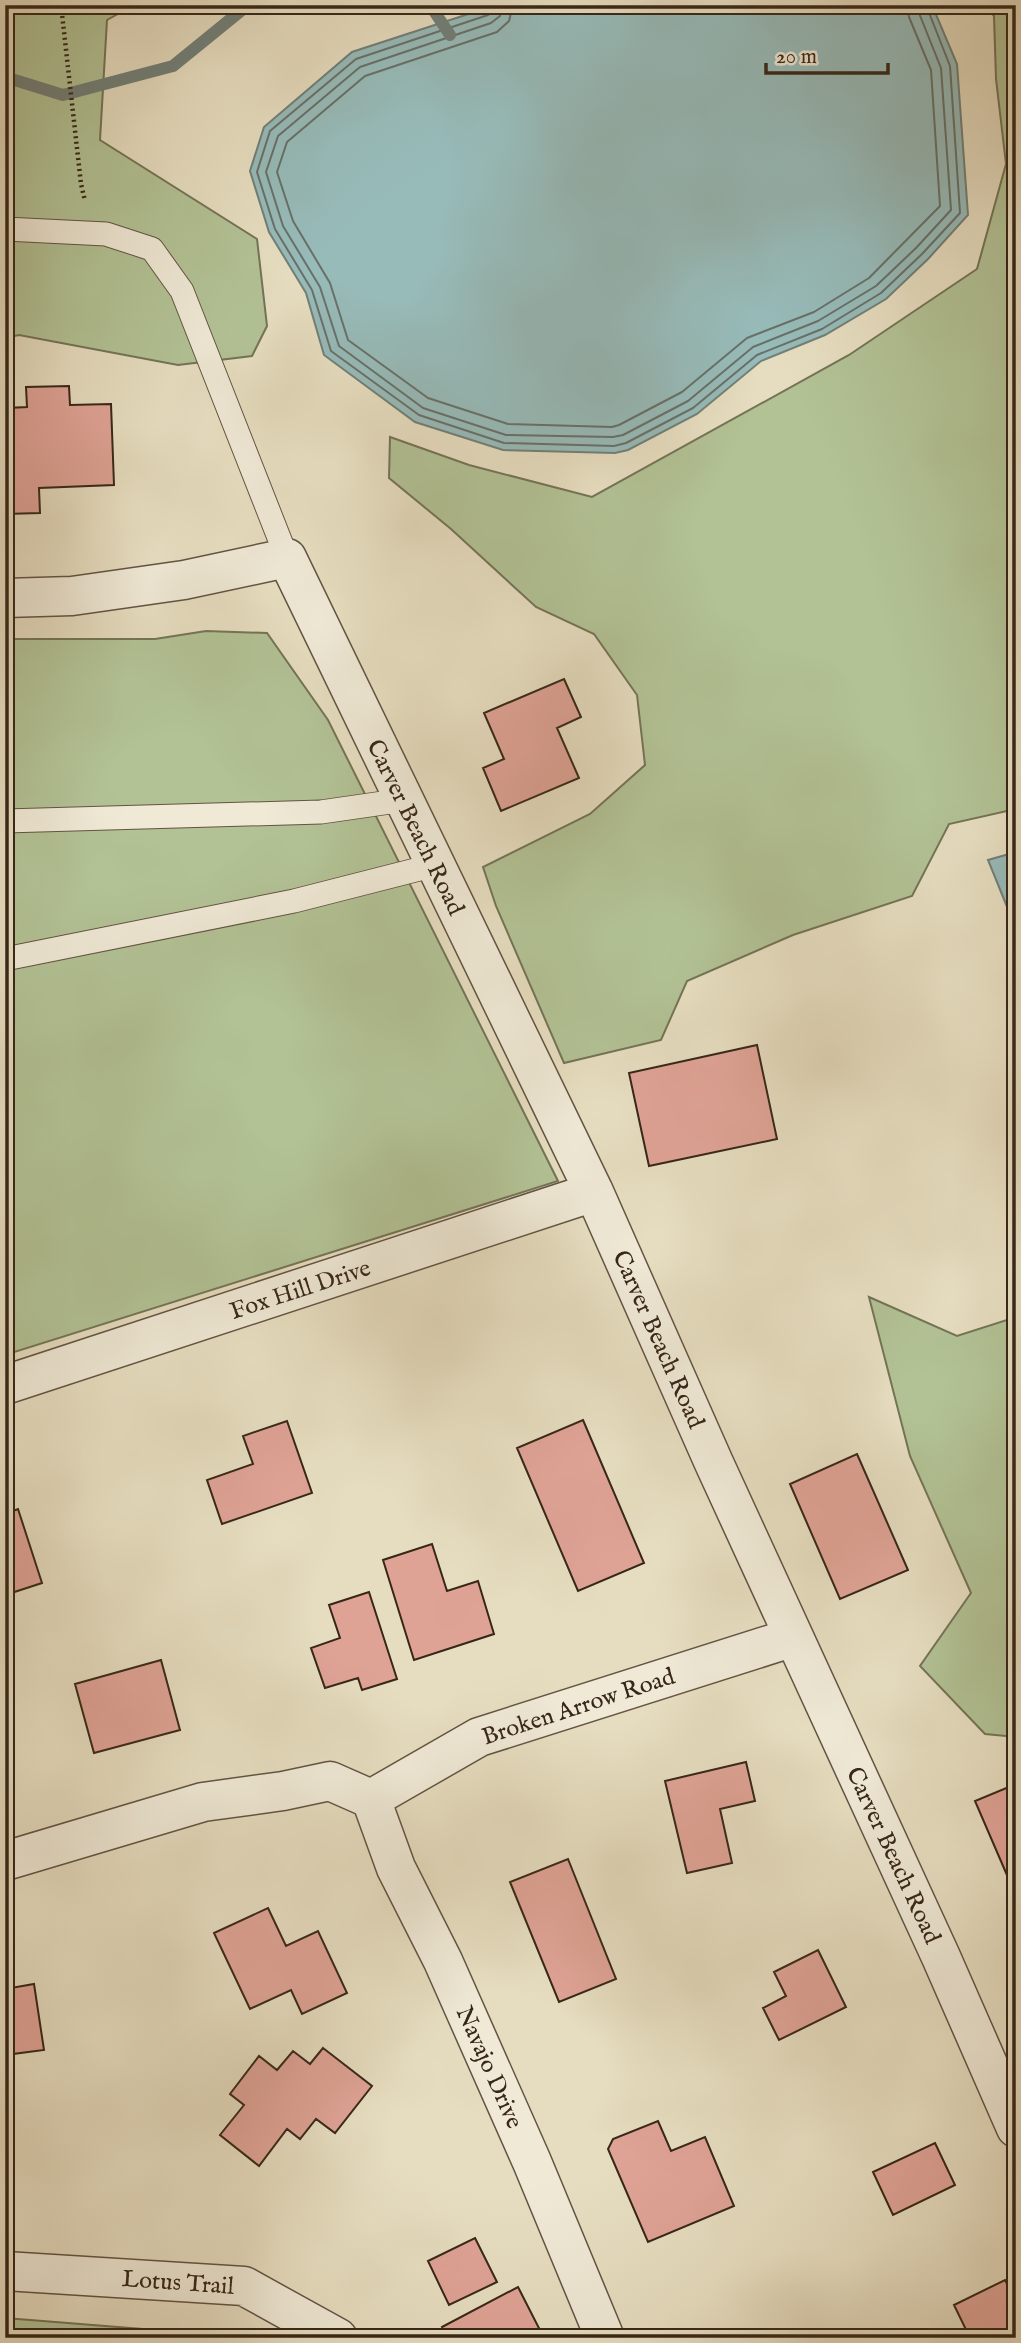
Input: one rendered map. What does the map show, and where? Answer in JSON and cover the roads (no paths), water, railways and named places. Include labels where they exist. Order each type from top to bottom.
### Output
[{"type":"street","points":[[5,597],[72,596],[184,580],[287,558]]},
{"type":"street","name":"Carver Beach Road","points":[[287,558],[594,1192],[1016,2127]]},
{"type":"street","name":"Fox Hill Drive","points":[[5,1385],[594,1192]]},
{"type":"street","name":"Broken Arrow Road","points":[[371,1799],[479,1737],[794,1637]]},
{"type":"street","points":[[5,1861],[203,1802],[283,1791],[330,1781],[371,1799]]},
{"type":"street","name":"Navajo Drive","points":[[371,1799],[396,1867],[443,1961],[499,2086],[604,2338]]},
{"type":"street","name":"Lotus Trail","points":[[5,2271],[244,2286],[338,2338]]},
{"type":"lane","points":[[5,229],[106,234],[152,249],[183,291],[287,558]]},
{"type":"lane","points":[[5,821],[321,812],[404,800]]},
{"type":"lane","points":[[5,959],[294,901],[435,865]]},
{"type":"water","points":[[496,5],[932,5],[957,64],[968,215],[928,259],[886,299],[825,335],[761,361],[697,414],[628,450],[615,453],[503,450],[415,422],[324,355],[306,293],[269,232],[250,171],[264,127],[352,52]]},
{"type":"water","points":[[1016,852],[1016,929],[988,860]]},
{"type":"waterway","points":[[5,77],[63,95],[173,66],[248,5]]},
{"type":"waterway","points":[[430,5],[450,35]]}]
